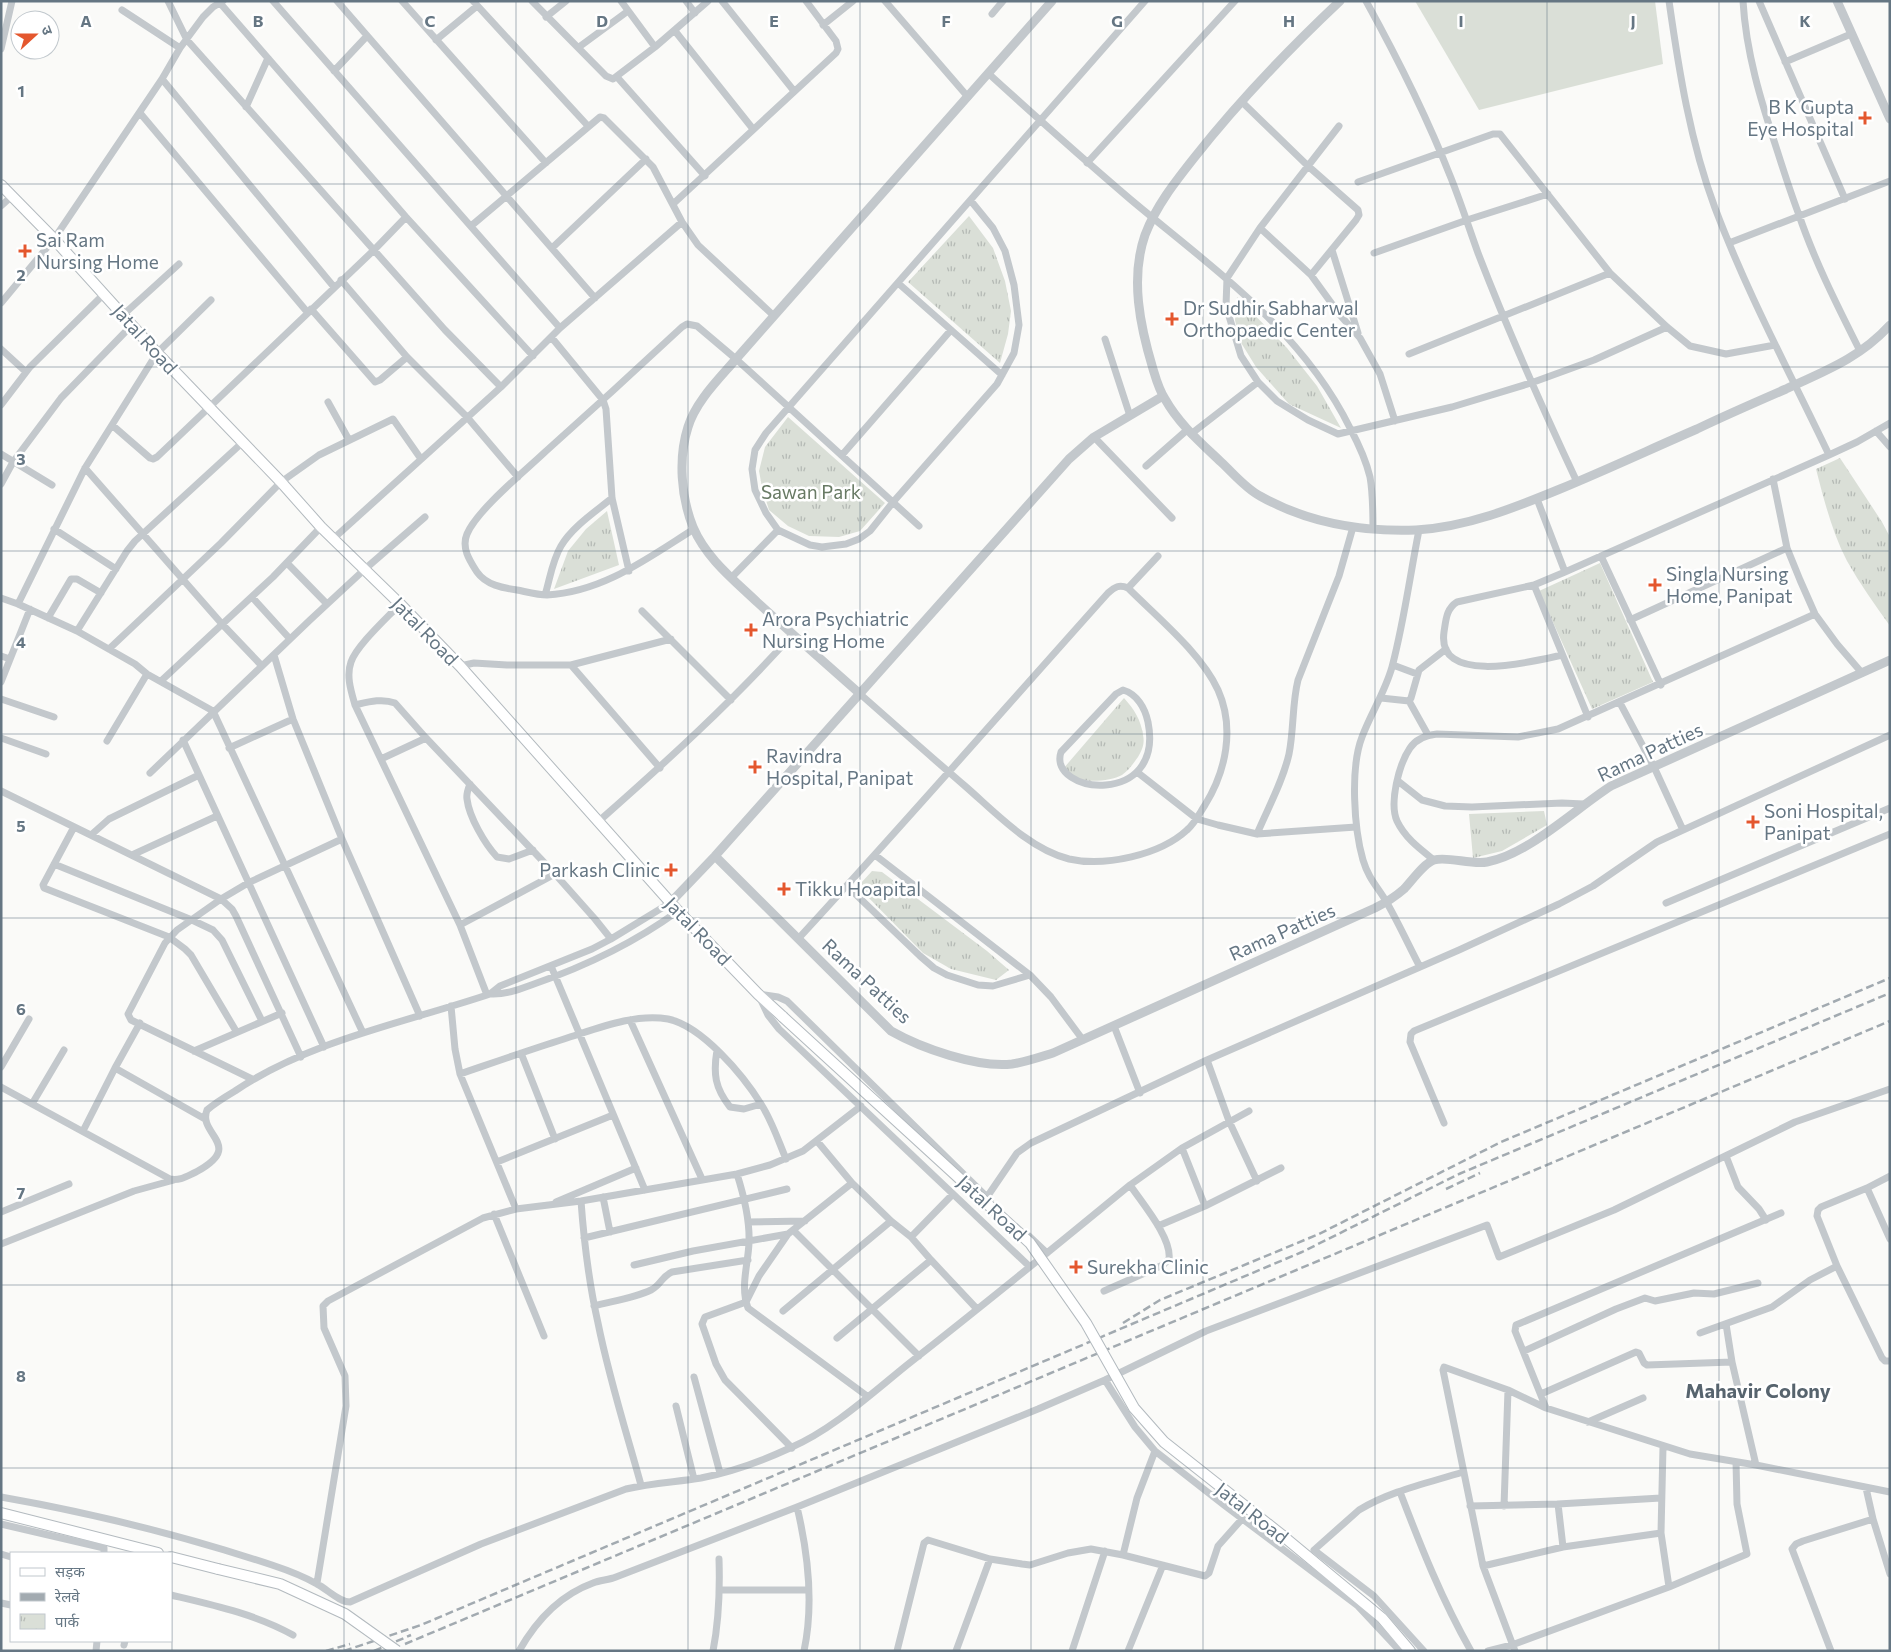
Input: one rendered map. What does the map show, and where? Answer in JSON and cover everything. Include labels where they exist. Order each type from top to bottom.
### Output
[{"type":"main road","name":"Jatal Road","points":[[1,185],[54,239],[157,353],[321,526],[460,666],[678,911],[758,994],[1030,1243],[1086,1323],[1134,1408],[1164,1442],[1283,1536],[1382,1618],[1410,1651]]},
{"type":"main road","points":[[1,1513],[154,1552]]},
{"type":"main road","points":[[172,1557],[280,1584],[345,1614],[397,1651]]},
{"type":"street","points":[[1,49],[4,24],[12,1]]},
{"type":"street","points":[[168,1],[186,40],[445,330],[501,386]]},
{"type":"street","points":[[273,1],[560,328]]},
{"type":"street","points":[[337,1],[595,298]]},
{"type":"street","points":[[402,1],[546,163]]},
{"type":"street","points":[[532,1],[609,79],[617,77],[675,31],[708,1]]},
{"type":"street","points":[[546,17],[566,1]]},
{"type":"street","points":[[621,1],[655,47]]},
{"type":"street","points":[[686,1],[695,12]]},
{"type":"street","points":[[722,1],[794,91]]},
{"type":"street","points":[[673,204],[836,53],[838,49],[836,40],[806,1]]},
{"type":"street","points":[[823,25],[853,1]]},
{"type":"street","points":[[885,1],[968,97]]},
{"type":"street","points":[[992,14],[1003,1]]},
{"type":"street","points":[[798,939],[875,855],[948,771],[1108,593],[1115,587],[1122,586],[1128,588],[1177,637],[1208,672],[1218,691],[1226,714],[1226,751],[1221,772],[1209,798],[1196,819],[1176,839],[1134,856],[1091,862],[1069,859],[1049,851],[1026,837],[948,771],[792,635],[731,578],[710,555],[694,529],[685,504],[682,476],[684,450],[688,426],[699,403],[1052,1]]},
{"type":"street","points":[[970,201],[993,228],[1005,251],[1014,285],[1019,325],[1014,354],[997,384],[870,531],[859,539],[846,544],[822,547],[810,546],[778,530],[766,513],[755,490],[752,469],[755,450],[766,433],[1145,1]]},
{"type":"street","points":[[1087,163],[1235,1]]},
{"type":"street","points":[[1340,1],[1306,33],[1221,125],[1167,193],[1152,218],[1144,238],[1138,275],[1138,307],[1145,343],[1163,396],[1189,432],[1256,495],[1297,513],[1353,527],[1419,530],[1474,520],[1537,499],[1796,385],[1851,358],[1882,334],[1890,325]]},
{"type":"street","points":[[1366,1],[1404,71],[1440,153],[1531,383],[1577,482]]},
{"type":"street","points":[[1669,1],[1686,109],[1704,173],[1729,243],[1775,345],[1829,455]]},
{"type":"street","points":[[1743,1],[1749,49],[1761,100],[1799,216],[1832,295],[1860,351]]},
{"type":"street","points":[[1759,1],[1845,199]]},
{"type":"street","points":[[1837,1],[1890,119]]},
{"type":"street","points":[[1,303],[54,239],[140,113],[180,48],[203,17],[213,7],[222,2],[406,217],[533,356]]},
{"type":"street","points":[[436,40],[475,4],[588,126]]},
{"type":"street","points":[[122,10],[180,48]]},
{"type":"street","points":[[579,47],[628,11]]},
{"type":"street","points":[[675,31],[753,129]]},
{"type":"street","points":[[1785,62],[1851,34]]},
{"type":"street","points":[[334,71],[367,36]]},
{"type":"street","points":[[246,106],[268,58]]},
{"type":"street","points":[[989,74],[1087,163],[1227,278],[1270,318],[1303,356],[1328,389],[1359,445],[1370,475],[1373,529]]},
{"type":"street","points":[[617,77],[705,176]]},
{"type":"street","points":[[162,79],[334,287]]},
{"type":"street","points":[[1242,102],[1308,166],[1358,210],[1359,216],[1311,275]]},
{"type":"street","points":[[140,113],[310,311],[375,382],[380,380],[407,357]]},
{"type":"street","points":[[471,226],[596,118],[604,118],[646,159],[658,175],[682,222],[698,245],[774,316]]},
{"type":"street","points":[[1338,126],[1260,228],[1227,278],[1226,306],[1231,328],[1241,356],[1258,382],[1277,401],[1308,420],[1338,434],[1452,407],[1531,383],[1594,360],[1666,327]]},
{"type":"street","points":[[1358,182],[1493,134],[1500,134],[1610,273],[1666,327],[1690,346],[1726,354],[1775,345]]},
{"type":"street","points":[[552,248],[646,159]]},
{"type":"street","points":[[1729,243],[1890,181]]},
{"type":"street","points":[[1374,252],[1548,194]]},
{"type":"street","points":[[1,206],[12,196]]},
{"type":"street","points":[[112,424],[153,459],[210,408],[406,217]]},
{"type":"street","points":[[333,538],[501,386],[552,338],[560,328],[682,222]]},
{"type":"street","points":[[1260,228],[1311,275],[1340,315],[1360,338]]},
{"type":"street","points":[[1332,250],[1360,338],[1380,374],[1395,421]]},
{"type":"street","points":[[123,315],[179,264]]},
{"type":"street","points":[[1408,354],[1610,273]]},
{"type":"street","points":[[341,280],[407,357],[467,417],[518,477]]},
{"type":"street","points":[[898,282],[1002,375]]},
{"type":"street","points":[[1,405],[26,372],[104,294]]},
{"type":"street","points":[[18,604],[85,468],[157,353],[211,300]]},
{"type":"street","points":[[694,529],[629,571],[596,585],[545,595],[491,584],[480,575],[466,552],[464,544],[466,534],[478,516],[518,477],[687,324],[697,326],[736,359],[894,501],[919,526]]},
{"type":"street","points":[[1,484],[13,462],[60,398],[132,325]]},
{"type":"street","points":[[842,455],[951,330]]},
{"type":"street","points":[[552,338],[603,400],[607,417],[612,498],[629,571]]},
{"type":"street","points":[[1105,339],[1130,416]]},
{"type":"street","points":[[1,349],[26,372]]},
{"type":"street","points":[[1146,466],[1258,382]]},
{"type":"street","points":[[488,994],[500,986],[552,966],[611,939],[670,902],[715,856],[1069,459],[1094,437],[1163,396]]},
{"type":"street","points":[[328,402],[349,440]]},
{"type":"street","points":[[109,649],[221,543],[281,482],[319,454],[393,419],[421,459]]},
{"type":"street","points":[[1562,655],[1510,665],[1472,666],[1461,663],[1450,656],[1443,638],[1450,606],[1457,602],[1534,585],[1829,455],[1890,423]]},
{"type":"street","points":[[1876,431],[1890,447]]},
{"type":"street","points":[[1094,437],[1172,518]]},
{"type":"street","points":[[77,631],[126,552],[243,442]]},
{"type":"street","points":[[1,454],[52,484]]},
{"type":"street","points":[[85,468],[105,494],[144,534],[222,624],[262,666]]},
{"type":"street","points":[[1773,479],[1787,548],[1815,614],[1836,644],[1862,673]]},
{"type":"street","points":[[545,595],[556,555],[562,545],[580,525],[612,498]]},
{"type":"street","points":[[1537,499],[1565,572]]},
{"type":"street","points":[[150,773],[182,740],[327,604],[425,517]]},
{"type":"street","points":[[161,681],[252,597],[321,526]]},
{"type":"street","points":[[1257,834],[1286,764],[1290,743],[1293,697],[1298,680],[1339,576],[1353,527]]},
{"type":"street","points":[[54,529],[116,569]]},
{"type":"street","points":[[731,578],[778,530]]},
{"type":"street","points":[[1419,530],[1392,665],[1381,698],[1364,731],[1359,747],[1356,781],[1356,827],[1368,873],[1373,884],[1386,902],[1420,967]]},
{"type":"street","points":[[1630,620],[1787,548]]},
{"type":"street","points":[[1128,588],[1158,556]]},
{"type":"street","points":[[1600,556],[1661,684]]},
{"type":"street","points":[[287,563],[327,604]]},
{"type":"street","points":[[48,618],[70,579],[77,578],[101,592]]},
{"type":"street","points":[[1534,585],[1588,717]]},
{"type":"street","points":[[252,597],[290,640]]},
{"type":"street","points":[[1,598],[77,631],[136,664],[147,674],[213,712],[362,1033]]},
{"type":"street","points":[[400,604],[358,650],[351,661],[349,684],[355,704],[460,925],[488,994]]},
{"type":"street","points":[[1,682],[30,609]]},
{"type":"street","points":[[642,611],[731,700]]},
{"type":"street","points":[[1434,860],[1401,830],[1396,819],[1394,798],[1398,781],[1410,747],[1419,740],[1428,735],[1525,736],[1558,729],[1620,703],[1815,614]]},
{"type":"street","points":[[598,822],[660,768],[731,700],[792,635]]},
{"type":"street","points":[[460,666],[474,664],[571,665],[671,639]]},
{"type":"street","points":[[1409,701],[1412,698],[1417,674],[1421,667],[1446,649]]},
{"type":"street","points":[[274,655],[293,719],[342,838],[420,1016]]},
{"type":"street","points":[[1,656],[10,659]]},
{"type":"street","name":"Rama Patties","points":[[715,856],[890,1030],[908,1040],[949,1055],[986,1063],[1011,1064],[1053,1053],[1386,902],[1403,890],[1434,860],[1487,862],[1510,854],[1527,846],[1611,786],[1890,660]]},
{"type":"street","points":[[571,665],[660,768]]},
{"type":"street","points":[[1392,665],[1417,674]]},
{"type":"street","points":[[107,741],[147,674]]},
{"type":"street","points":[[1123,690],[1130,692],[1141,704],[1147,717],[1150,736],[1149,751],[1137,772],[1127,780],[1106,786],[1076,780],[1066,774],[1060,765],[1059,758],[1061,752],[1116,694],[1123,690]]},
{"type":"street","points":[[1381,698],[1409,701]]},
{"type":"street","points":[[1,699],[54,716]]},
{"type":"street","points":[[355,704],[379,700],[388,700],[395,703],[555,874],[611,939]]},
{"type":"street","points":[[1409,701],[1428,735]]},
{"type":"street","points":[[1620,703],[1654,767],[1683,830]]},
{"type":"street","points":[[230,748],[293,719]]},
{"type":"street","points":[[987,1197],[1023,1147],[1207,1060],[1420,967],[1579,894],[1657,842],[1890,735]]},
{"type":"street","points":[[1,738],[46,754]]},
{"type":"street","points":[[381,759],[426,738]]},
{"type":"street","points":[[182,740],[324,1047]]},
{"type":"street","points":[[1137,772],[1196,819],[1257,834],[1356,827]]},
{"type":"street","points":[[91,835],[109,819],[199,775]]},
{"type":"street","points":[[1398,781],[1422,800],[1445,806],[1472,808],[1562,803],[1584,804]]},
{"type":"street","points":[[470,784],[466,793],[468,805],[484,841],[496,857],[509,860],[533,850]]},
{"type":"street","points":[[1,791],[221,898],[236,916],[301,1057]]},
{"type":"street","points":[[1666,903],[1890,808]]},
{"type":"street","points":[[132,855],[217,816]]},
{"type":"street","points":[[74,827],[43,885],[45,889],[169,937],[191,955],[236,1031]]},
{"type":"street","points":[[1444,1122],[1410,1042],[1411,1034],[1414,1031],[1890,834]]},
{"type":"street","points":[[252,1079],[129,1018],[128,1014],[169,937],[221,898],[285,864],[342,838]]},
{"type":"street","points":[[875,855],[1030,975],[1051,997],[1083,1040]]},
{"type":"street","points":[[54,864],[213,930],[218,935],[262,1021]]},
{"type":"street","points":[[460,925],[555,874]]},
{"type":"street","points":[[846,886],[920,956],[934,968],[947,975],[978,985],[993,986],[1030,975]]},
{"type":"street","points":[[1,1244],[134,1191],[182,1178],[206,1166],[217,1156],[218,1144],[205,1119],[205,1112],[252,1079],[282,1064],[362,1033],[488,994],[508,992],[556,976],[636,939],[678,911]]},
{"type":"street","points":[[552,966],[612,1115],[645,1190]]},
{"type":"street","points":[[758,994],[765,1010],[779,1029],[1030,1266]]},
{"type":"street","points":[[758,994],[778,997],[787,1001],[987,1197],[1047,1253]]},
{"type":"street","points":[[451,1006],[455,1049],[460,1074],[516,1209]]},
{"type":"street","points":[[194,1051],[236,1031],[282,1013]]},
{"type":"street","points":[[460,1074],[579,1034],[630,1020],[651,1018],[682,1023],[699,1034],[717,1050],[750,1088],[770,1119],[786,1159]]},
{"type":"street","points":[[1,1067],[29,1019]]},
{"type":"street","points":[[630,1020],[702,1179]]},
{"type":"street","points":[[83,1131],[114,1068],[140,1023]]},
{"type":"street","points":[[1114,1026],[1140,1093]]},
{"type":"street","points":[[32,1104],[64,1050]]},
{"type":"street","points":[[717,1050],[714,1069],[715,1078],[719,1090],[730,1107],[744,1109],[761,1104]]},
{"type":"street","points":[[521,1053],[555,1139]]},
{"type":"street","points":[[1207,1060],[1229,1121],[1257,1181]]},
{"type":"street","points":[[114,1068],[205,1119]]},
{"type":"street","points":[[1,1087],[175,1180]]},
{"type":"street","points":[[518,1651],[548,1612],[561,1600],[594,1582],[616,1577],[797,1507],[1105,1380],[1206,1331],[1487,1225],[1499,1257],[1614,1210],[1795,1122],[1890,1089]]},
{"type":"street","points":[[317,1583],[346,1406],[345,1376],[324,1328],[323,1306],[328,1301],[377,1276],[472,1222],[516,1209],[603,1198],[737,1174],[786,1159],[803,1151],[861,1106]]},
{"type":"street","points":[[1,1497],[49,1505],[256,1559],[317,1583],[344,1601],[350,1602],[489,1540],[626,1489],[641,1485],[694,1479],[720,1473],[752,1464],[792,1448],[822,1431],[919,1356],[1130,1185],[1182,1148],[1250,1111]]},
{"type":"street","points":[[497,1162],[612,1115]]},
{"type":"street","points":[[817,1141],[852,1183],[891,1221],[912,1238],[930,1260],[977,1309]]},
{"type":"street","points":[[1182,1148],[1205,1206]]},
{"type":"street","points":[[1726,1156],[1738,1187],[1759,1209],[1766,1220]]},
{"type":"street","points":[[548,1205],[636,1168]]},
{"type":"street","points":[[1158,1226],[1205,1206],[1281,1168]]},
{"type":"street","points":[[737,1174],[745,1200],[748,1222],[748,1260],[744,1287],[746,1302],[752,1313],[867,1396]]},
{"type":"street","points":[[1890,1176],[1867,1188],[1826,1204],[1818,1210],[1816,1216],[1836,1266],[1882,1358],[1890,1361]]},
{"type":"street","points":[[792,1448],[725,1380],[716,1364],[702,1324],[705,1317],[746,1302],[759,1276],[790,1232],[852,1183]]},
{"type":"street","points":[[1,1212],[69,1184]]},
{"type":"street","points":[[1104,1291],[1167,1263],[1170,1259],[1169,1250],[1158,1226],[1130,1185]]},
{"type":"street","points":[[1867,1188],[1890,1239]]},
{"type":"street","points":[[584,1238],[788,1189]]},
{"type":"street","points":[[912,1238],[953,1194]]},
{"type":"street","points":[[603,1198],[610,1232]]},
{"type":"street","points":[[581,1201],[584,1238],[594,1306],[614,1389],[641,1485]]},
{"type":"street","points":[[1546,1408],[1514,1329],[1516,1325],[1781,1213]]},
{"type":"street","points":[[494,1214],[544,1336]]},
{"type":"street","points":[[748,1222],[805,1221]]},
{"type":"street","points":[[783,1311],[891,1221]]},
{"type":"street","points":[[634,1265],[790,1232]]},
{"type":"street","points":[[790,1232],[832,1270],[919,1356]]},
{"type":"street","points":[[594,1306],[650,1290],[658,1284],[662,1277],[672,1272],[748,1260]]},
{"type":"street","points":[[837,1338],[930,1260]]},
{"type":"street","points":[[1700,1333],[1772,1307],[1810,1280],[1836,1266]]},
{"type":"street","points":[[1524,1351],[1616,1309],[1645,1298],[1655,1301],[1694,1293],[1716,1293],[1758,1283]]},
{"type":"street","points":[[1726,1324],[1732,1362],[1756,1465]]},
{"type":"street","points":[[1541,1394],[1636,1352],[1639,1353],[1647,1365],[1732,1362]]},
{"type":"street","points":[[1514,1648],[1483,1566],[1443,1368],[1445,1367],[1508,1390],[1546,1408],[1663,1447],[1690,1454],[1756,1465],[1890,1492]]},
{"type":"street","points":[[694,1377],[720,1473]]},
{"type":"street","points":[[1105,1380],[1134,1427],[1155,1451],[1358,1606],[1400,1651]]},
{"type":"street","points":[[1504,1506],[1508,1390]]},
{"type":"street","points":[[1588,1422],[1643,1398]]},
{"type":"street","points":[[676,1406],[694,1479]]},
{"type":"street","points":[[1663,1447],[1661,1534],[1669,1587]]},
{"type":"street","points":[[1123,1555],[1137,1498],[1155,1451]]},
{"type":"street","points":[[1488,1651],[1514,1648],[1747,1554],[1737,1504],[1736,1462]]},
{"type":"street","points":[[1424,1651],[1374,1596],[1314,1550],[1359,1510],[1372,1503],[1463,1472]]},
{"type":"street","points":[[1866,1488],[1873,1519],[1890,1574]]},
{"type":"street","points":[[1400,1492],[1433,1576],[1450,1613],[1471,1651]]},
{"type":"street","points":[[1470,1506],[1558,1504],[1661,1498]]},
{"type":"street","points":[[1558,1504],[1563,1547]]},
{"type":"street","points":[[797,1507],[806,1544],[808,1590],[804,1651]]},
{"type":"street","points":[[897,1651],[926,1540],[990,1559],[1030,1565],[1068,1553],[1091,1550],[1105,1551],[1204,1576],[1208,1575],[1218,1546],[1242,1519]]},
{"type":"street","points":[[1831,1651],[1792,1549],[1796,1544],[1803,1541],[1873,1519]]},
{"type":"street","points":[[1,1524],[104,1548],[104,1552]]},
{"type":"street","points":[[1483,1566],[1563,1547],[1661,1534]]},
{"type":"street","points":[[1072,1651],[1105,1551]]},
{"type":"street","points":[[956,1651],[990,1559]]},
{"type":"street","points":[[713,1651],[720,1590],[719,1560]]},
{"type":"street","points":[[1128,1651],[1163,1565]]},
{"type":"street","points":[[720,1590],[808,1590]]},
{"type":"street","points":[[172,1595],[251,1616],[272,1623],[292,1635]]},
{"type":"green space","points":[[1415,1],[1655,1],[1663,64],[1479,110]]},
{"type":"green space","points":[[969,216],[993,248],[1005,281],[1011,311],[1008,334],[1000,363],[908,282]]},
{"type":"green space","points":[[1237,297],[1287,348],[1317,386],[1341,428],[1289,404],[1256,367],[1240,341],[1235,320]]},
{"type":"green space","name":"Sawan Park","points":[[788,417],[885,503],[860,531],[839,537],[809,536],[788,526],[769,510],[759,471],[765,447]]},
{"type":"green space","points":[[1840,458],[1890,537],[1890,626],[1847,561],[1825,504],[1816,469]]},
{"type":"green space","points":[[607,511],[619,565],[554,589],[568,551],[586,529]]},
{"type":"green space","points":[[1600,563],[1653,682],[1592,709],[1539,591]]},
{"type":"green space","points":[[1124,698],[1139,720],[1144,738],[1141,752],[1131,767],[1122,775],[1099,781],[1081,780],[1063,769]]},
{"type":"green space","points":[[1544,811],[1547,825],[1502,851],[1473,858],[1469,814]]},
{"type":"green space","points":[[872,871],[882,872],[987,951],[1009,970],[996,980],[951,969],[923,953],[862,891],[861,883]]},
{"type":"railway","points":[[1123,1323],[1160,1300],[1319,1234],[1501,1142],[1890,978]]},
{"type":"railway","points":[[344,1651],[421,1625],[1302,1252],[1459,1174],[1890,993]]},
{"type":"railway","points":[[405,1644],[1890,1021]]},
{"type":"railway","points":[[1446,1189],[1480,1173]]},
{"type":"railway","points":[[374,1651],[411,1635]]},
{"type":"railway","points":[[326,1651],[350,1644]]},
{"type":"place","name":"B K Gupta Eye Hospital","points":[[1865,118]]},
{"type":"place","name":"Sai Ram Nursing Home","points":[[25,251]]},
{"type":"place","name":"Dr Sudhir Sabharwal Orthopaedic Center","points":[[1172,319]]},
{"type":"place","name":"Singla Nursing Home, Panipat","points":[[1655,585]]},
{"type":"place","name":"Arora Psychiatric Nursing Home","points":[[751,630]]},
{"type":"place","name":"Ravindra Hospital, Panipat","points":[[755,767]]},
{"type":"place","name":"Soni Hospital, Panipat","points":[[1753,822]]},
{"type":"place","name":"Parkash Clinic","points":[[671,870]]},
{"type":"place","name":"Tikku Hoapital","points":[[784,889]]},
{"type":"place","name":"Surekha Clinic","points":[[1076,1267]]},
{"type":"district","name":"Mahavir Colony","points":[[1758,1391]]}]
